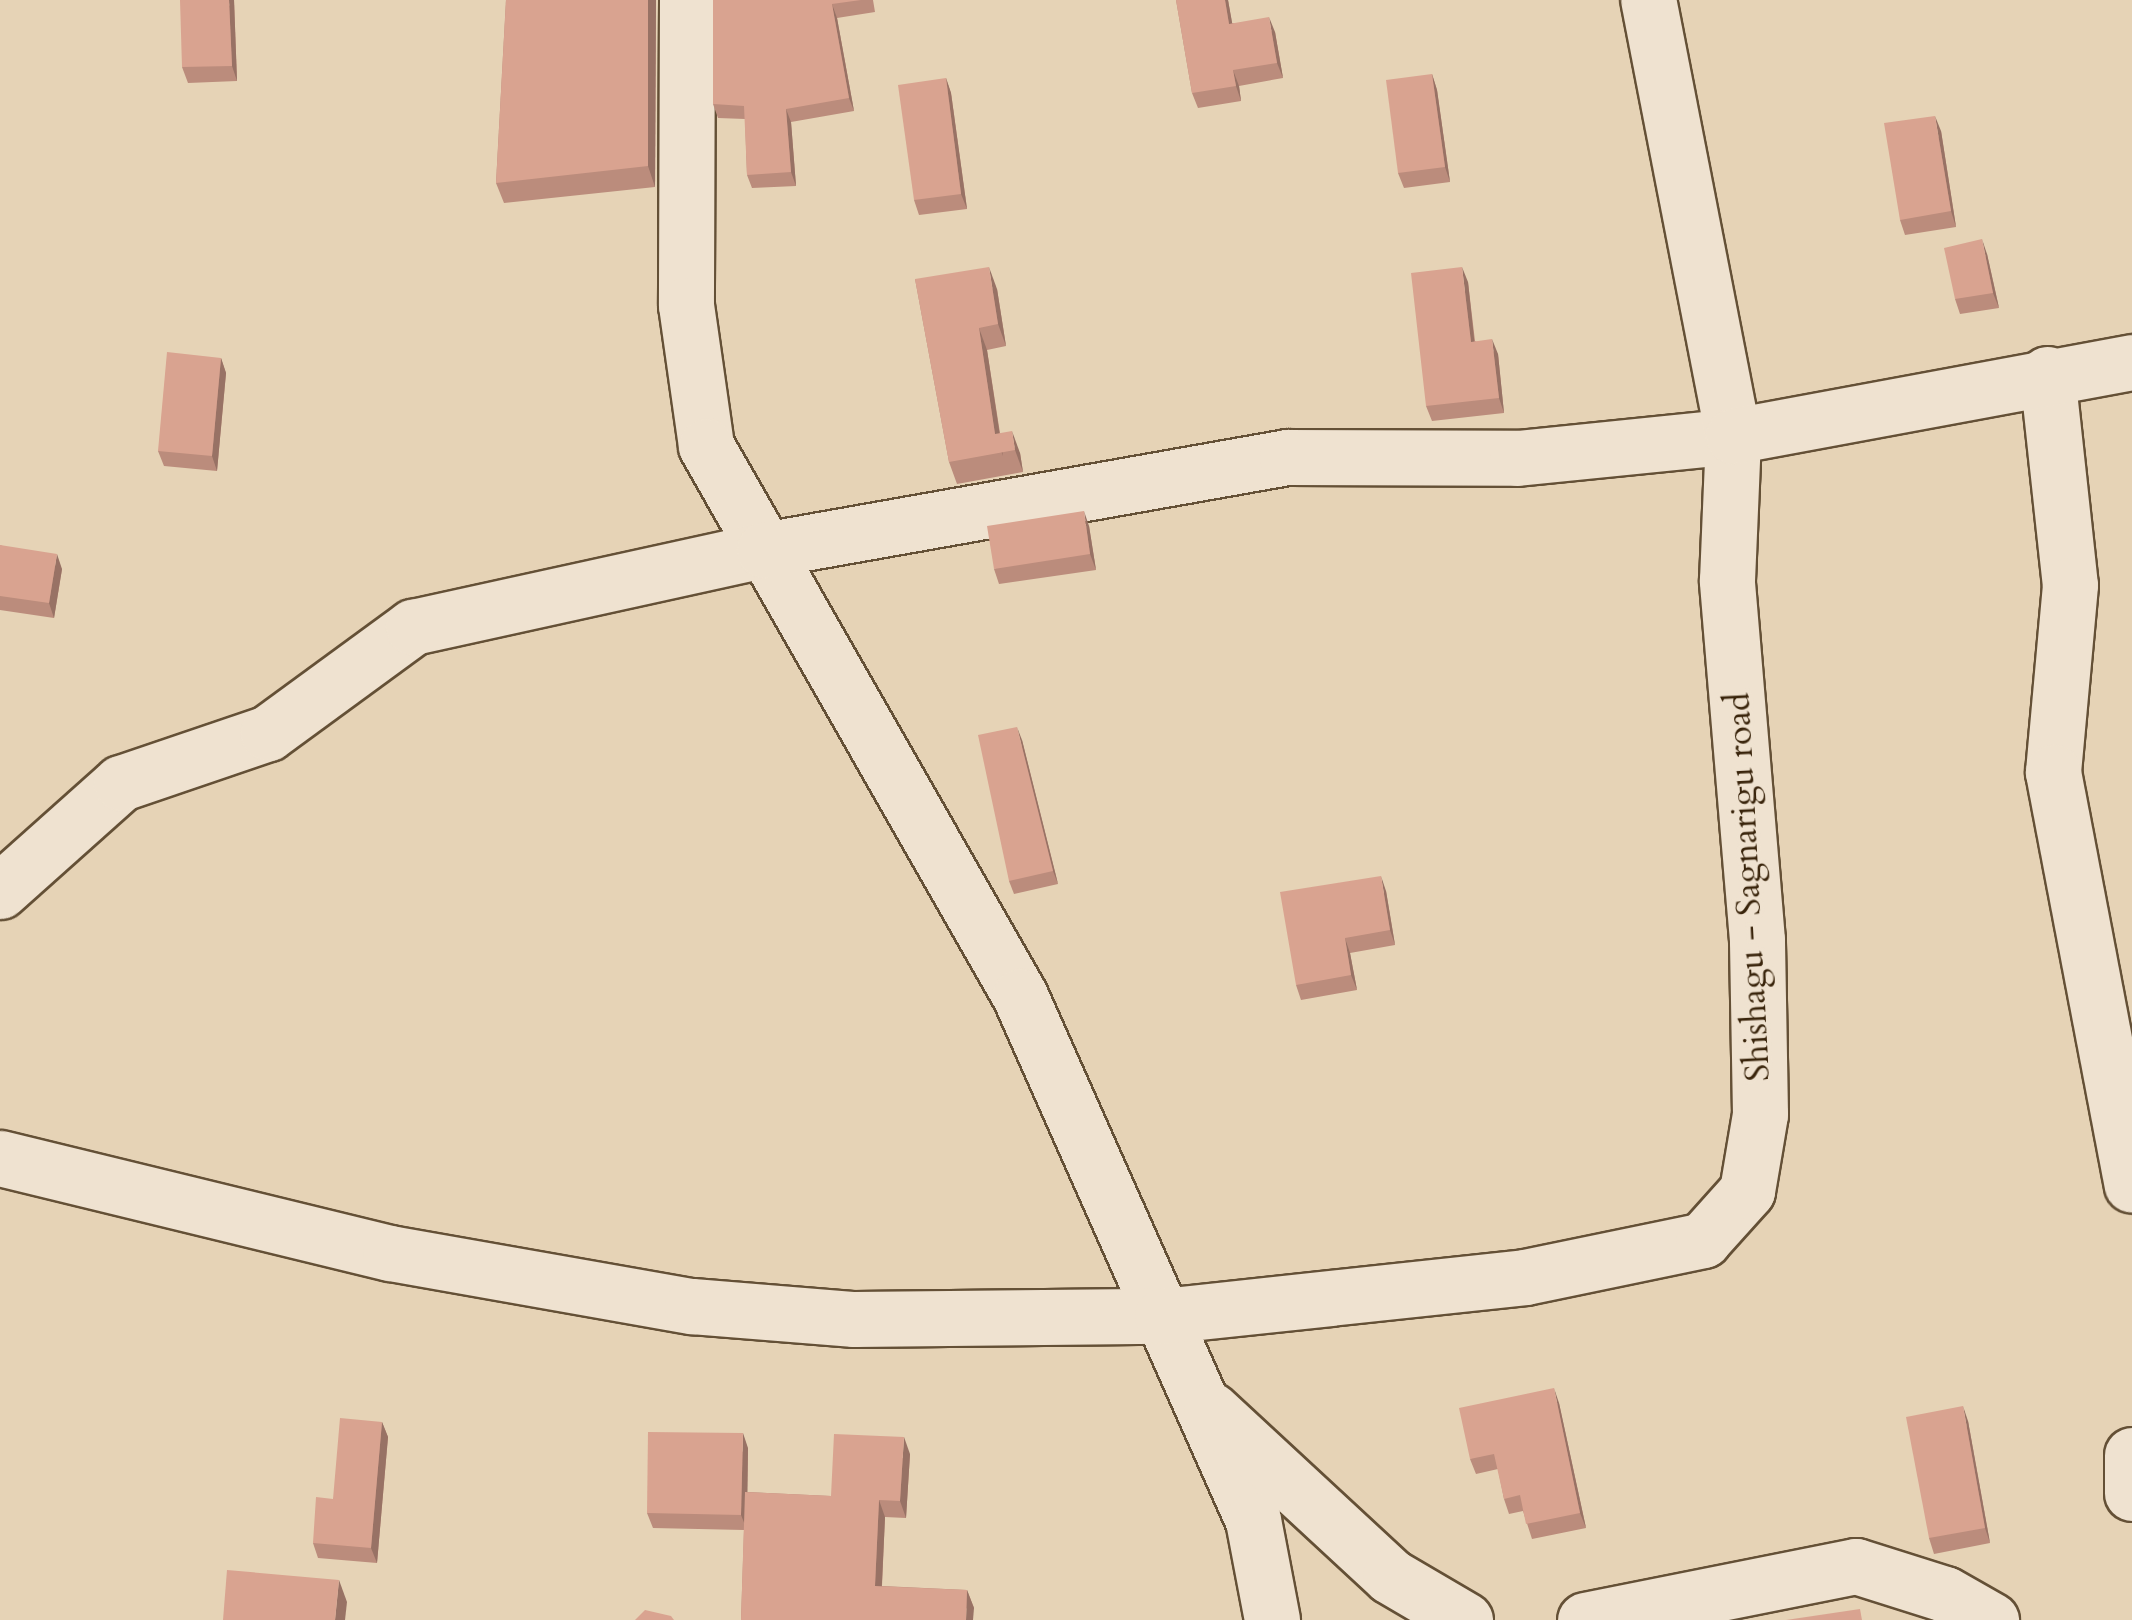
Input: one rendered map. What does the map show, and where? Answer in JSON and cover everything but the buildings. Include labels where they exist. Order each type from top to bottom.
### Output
[{"type":"street","points":[[686,0],[694,402],[706,446],[1020,996],[1253,1520],[1272,1620]]},
{"type":"street","name":"Shishagu - Sagnarigu road","points":[[0,1158],[390,1253],[692,1306],[854,1320],[1162,1316],[1663,1253],[1703,1240],[1738,1206],[1760,1114],[1760,1049],[1727,580],[1733,436],[1648,0]]},
{"type":"street","points":[[0,891],[121,782],[268,733],[413,627],[764,550],[1287,457],[1517,458],[1733,436],[2046,374],[2132,362]]},
{"type":"street","points":[[2046,374],[2070,586],[2053,772],[2132,1184]]},
{"type":"street","points":[[1204,1404],[1390,1576],[1465,1620]]},
{"type":"street","points":[[2132,1455],[2132,1493]]},
{"type":"street","points":[[1585,1620],[1856,1566],[1945,1594],[1991,1620]]}]
